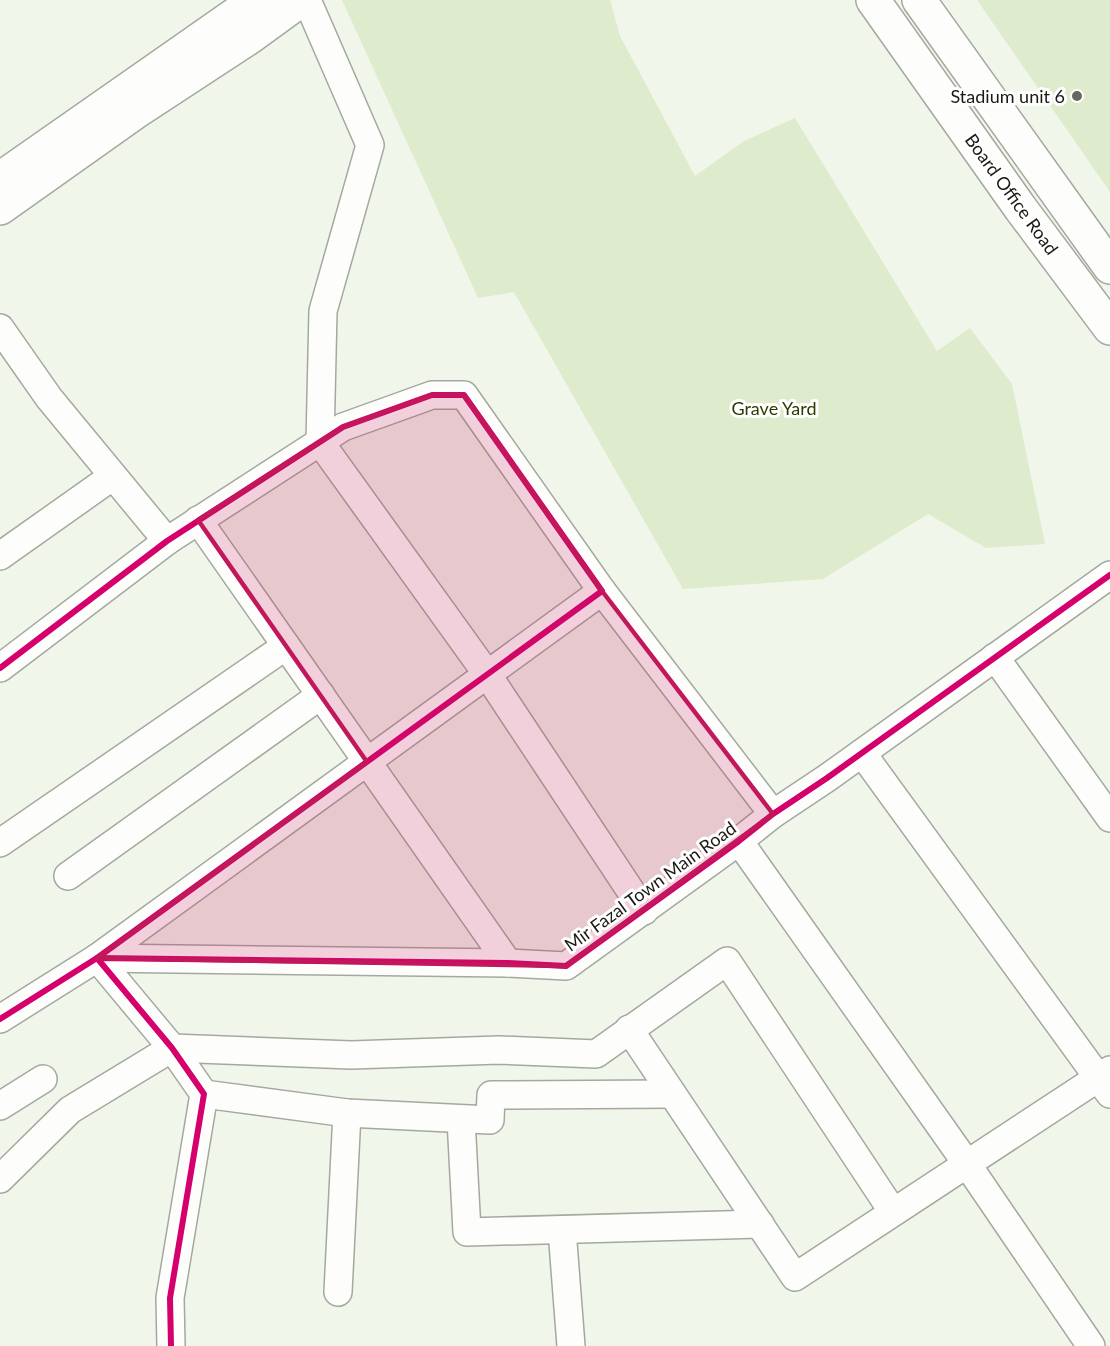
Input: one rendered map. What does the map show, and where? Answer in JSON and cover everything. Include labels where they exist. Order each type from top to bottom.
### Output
[{"type":"street","points":[[0,179],[241,13],[301,0]]},
{"type":"street","points":[[308,0],[370,146],[323,311],[320,442],[487,674],[644,911]]},
{"type":"street","name":"Board Office Road","points":[[873,0],[1021,209],[1110,328]]},
{"type":"street","name":"Board Office Road","points":[[919,0],[1110,267]]},
{"type":"street","points":[[0,208],[134,113],[241,13]]},
{"type":"street","points":[[0,328],[49,398],[167,541]]},
{"type":"street","points":[[0,668],[167,541],[343,427],[432,395],[464,395],[602,591],[773,814]]},
{"type":"street","points":[[0,556],[113,476]]},
{"type":"street","points":[[198,520],[508,963]]},
{"type":"street","name":"Mir Fazal Town Main Road","points":[[98,958],[508,963],[566,966],[644,911],[773,814],[1110,575]]},
{"type":"street","points":[[0,1019],[98,958],[602,591]]},
{"type":"street","points":[[0,843],[286,646]]},
{"type":"street","points":[[995,657],[1110,818]]},
{"type":"street","points":[[68,876],[321,695]]},
{"type":"street","points":[[629,1029],[795,1277],[967,1164],[1106,1081],[862,753]]},
{"type":"street","points":[[739,841],[967,1164],[1091,1346]]},
{"type":"street","points":[[98,958],[172,1048],[204,1094],[170,1298],[171,1346]]},
{"type":"street","points":[[0,1179],[70,1110],[172,1048],[351,1055],[499,1050],[596,1054],[727,961],[893,1212]]},
{"type":"street","points":[[0,1106],[43,1079]]},
{"type":"street","points":[[204,1094],[347,1113],[490,1120],[491,1095],[672,1094]]},
{"type":"street","points":[[338,1292],[347,1113]]},
{"type":"street","points":[[461,1119],[467,1232],[760,1224]]},
{"type":"street","points":[[562,1230],[571,1346]]},
{"type":"highlighted area","points":[[432,395],[464,395],[602,591],[773,814],[566,966],[97,958],[367,762],[198,520],[343,427]]},
{"type":"green space","name":"Grave Yard","points":[[342,0],[610,0],[620,36],[695,176],[744,141],[795,118],[937,351],[970,328],[1012,384],[1045,544],[986,548],[928,514],[823,579],[683,589],[514,292],[478,298]]},
{"type":"green space","name":"Stadium unit 6","points":[[977,0],[1110,0],[1110,192]]},
{"type":"cycle path","points":[[0,668],[167,541],[343,427],[432,395],[464,395],[602,591],[97,958],[172,1048],[204,1094],[170,1298],[171,1346]]},
{"type":"cycle path","points":[[0,1019],[97,958],[508,963],[566,966],[773,814],[827,778],[1110,575]]},
{"type":"place","name":"Stadium unit 6","points":[[1077,96]]}]
